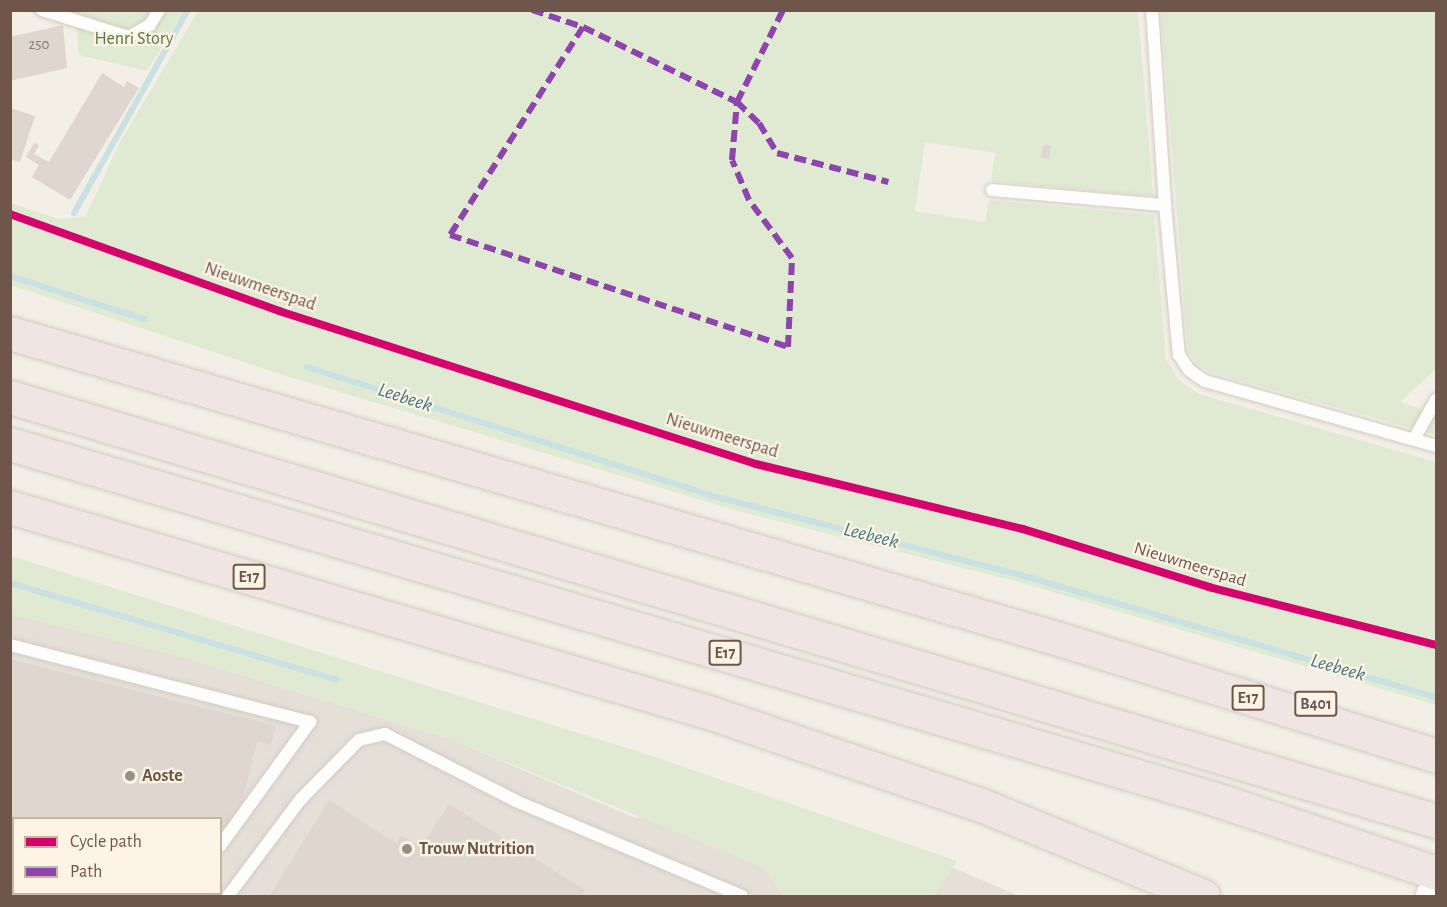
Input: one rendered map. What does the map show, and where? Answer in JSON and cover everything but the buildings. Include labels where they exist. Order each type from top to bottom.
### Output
[{"type":"highway","name":"E17","points":[[10,333],[1059,639],[1437,756]]},
{"type":"highway","name":"E17","points":[[10,397],[1437,821]]},
{"type":"highway","name":"E17","points":[[10,444],[1200,794],[1437,873]]},
{"type":"highway","name":"E17","points":[[10,507],[708,712],[1053,833],[1203,897]]},
{"type":"highway","name":"B401","points":[[1059,639],[1437,736]]},
{"type":"highway","points":[[1053,833],[1156,897]]},
{"type":"street","points":[[1432,897],[1437,891]]},
{"type":"lane","points":[[42,10],[129,36],[150,25],[159,10]]},
{"type":"lane","points":[[1152,10],[1165,205],[1179,355],[1189,370],[1205,381],[1437,446]]},
{"type":"lane","points":[[992,190],[1165,205]]},
{"type":"lane","points":[[1414,439],[1437,400]]},
{"type":"lane","points":[[10,645],[310,722],[222,843]]},
{"type":"lane","points":[[228,897],[300,800],[359,740],[385,734],[516,801],[742,897]]},
{"type":"shaded area","points":[[11,614],[183,657],[450,739],[633,817],[902,846],[1019,896],[11,896]]},
{"type":"green space","name":"Henri Story","points":[[24,11],[184,11],[147,71],[79,55],[76,26]]},
{"type":"green space","points":[[198,11],[1138,11],[1153,196],[991,181],[995,153],[925,142],[915,211],[985,222],[989,200],[1154,215],[1166,359],[1179,380],[1199,394],[1436,462],[1436,705],[1015,581],[745,513],[283,375],[11,285],[11,203],[58,219],[85,217],[120,142]]},
{"type":"green space","points":[[1161,11],[1436,11],[1436,369],[1400,402],[1436,414],[1436,435],[1209,372],[1196,363],[1188,351]]},
{"type":"green space","points":[[11,556],[649,755],[957,861],[934,896],[783,896],[764,868],[450,739],[183,657],[11,614]]},
{"type":"waterway","points":[[74,213],[188,10]]},
{"type":"waterway","name":"Leebeek","points":[[10,276],[144,319]]},
{"type":"waterway","name":"Leebeek","points":[[307,367],[717,497],[1021,575],[1436,697]]},
{"type":"waterway","name":"Leebeek","points":[[10,583],[337,680]]},
{"type":"marked path","points":[[532,10],[583,27],[737,102],[783,10]]},
{"type":"marked path","points":[[583,27],[450,235],[788,347],[792,258],[749,200],[732,160],[737,102],[759,123],[777,153],[888,182]]},
{"type":"cycle path","name":"Nieuwmeerspad","points":[[10,214],[279,311],[756,464],[1023,529],[1209,587],[1436,645]]},
{"type":"place","name":"Aoste","points":[[130,776]]},
{"type":"place","name":"Trouw Nutrition","points":[[407,849]]}]
